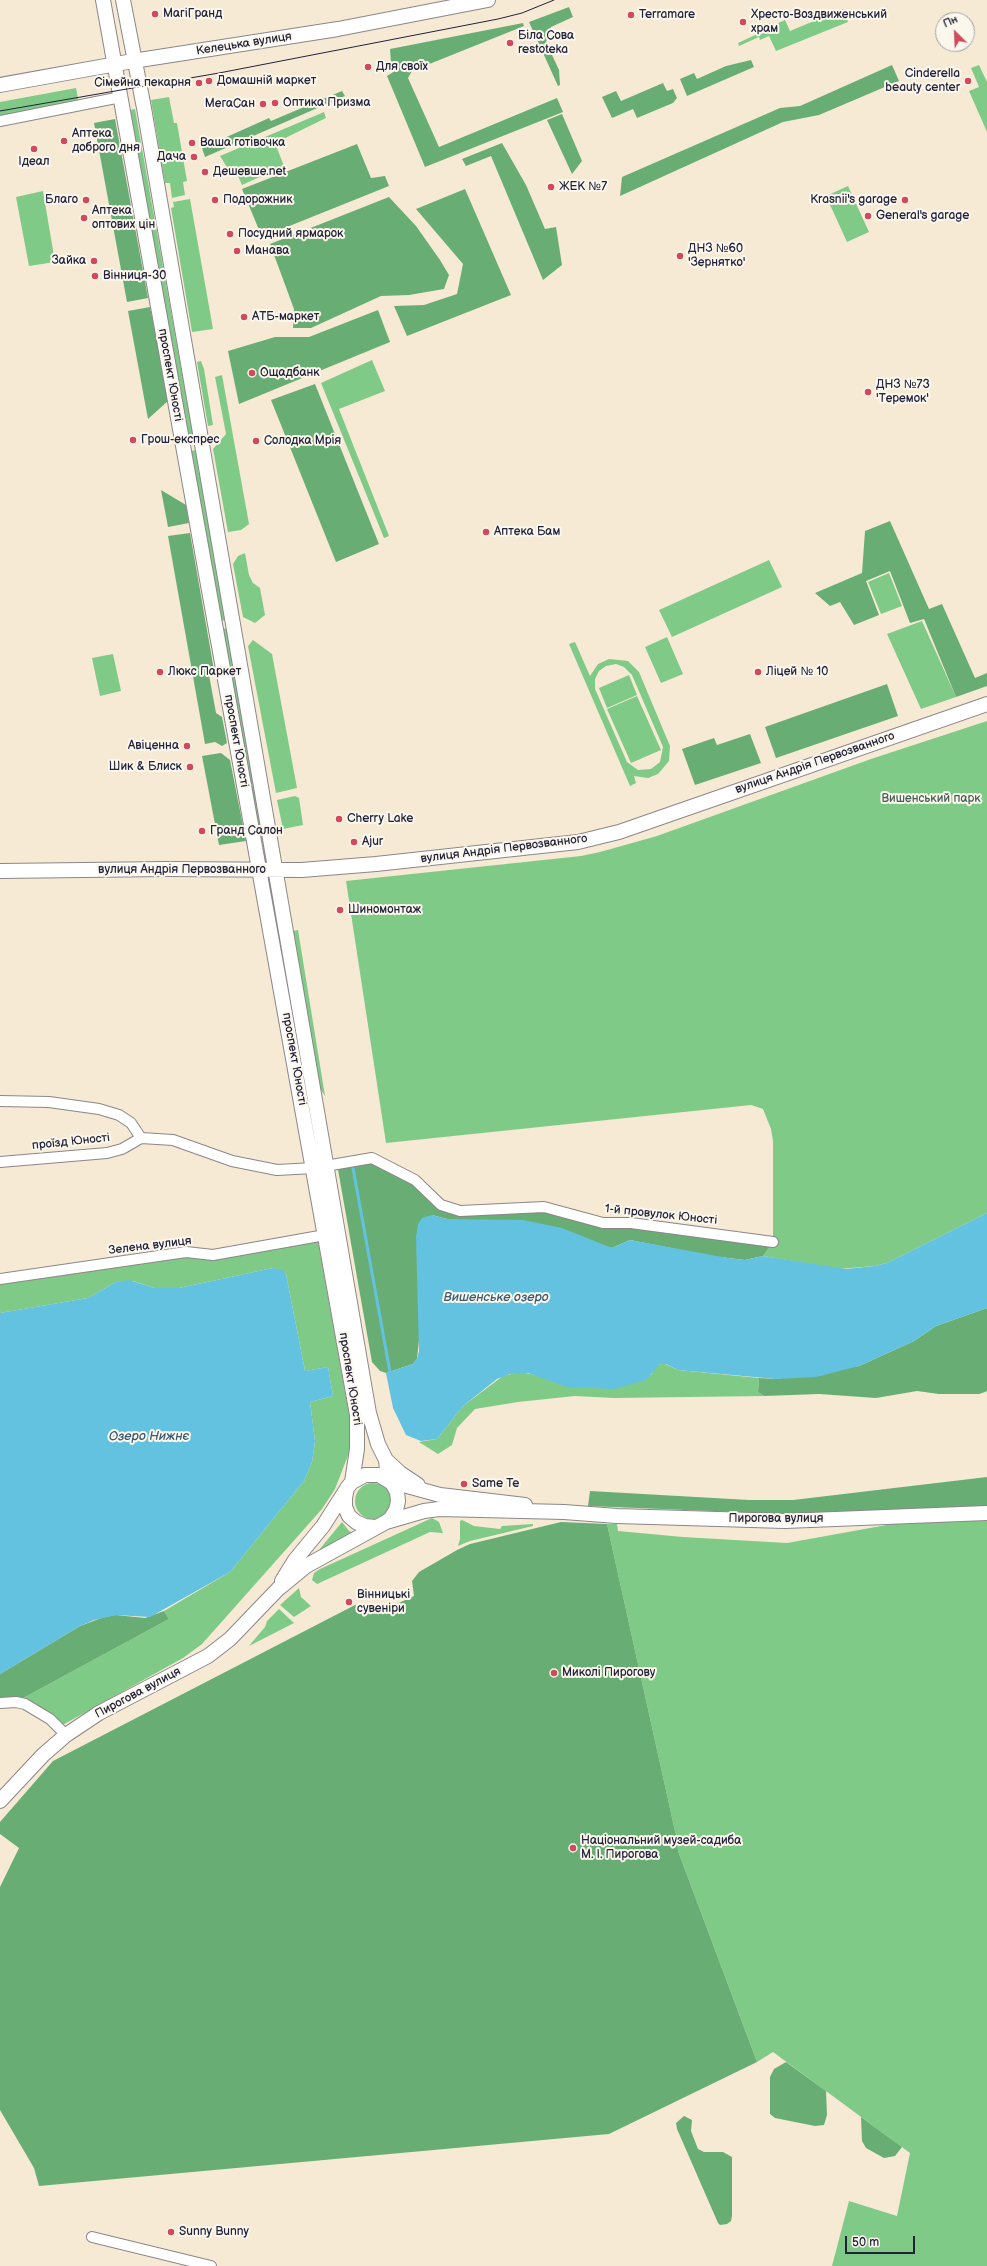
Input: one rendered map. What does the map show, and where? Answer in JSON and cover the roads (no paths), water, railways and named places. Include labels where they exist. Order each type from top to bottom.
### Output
[{"type":"main road","name":"проспект Юності","points":[[103,0],[260,870],[370,1413],[378,1444],[386,1460],[389,1481]]},
{"type":"main road","name":"проспект Юності","points":[[123,0],[133,61],[144,108],[276,870],[320,1168],[326,1235],[357,1415],[358,1437],[350,1485]]},
{"type":"main road","name":"Келецька вулиця","points":[[0,86],[133,61],[338,29],[488,0]]},
{"type":"main road","points":[[183,447],[202,444]]},
{"type":"main road","points":[[216,626],[233,623]]},
{"type":"main road","name":"вулиця Андрія Первозванного","points":[[0,871],[166,869],[276,870],[376,864],[578,842],[620,832],[987,704]]},
{"type":"main road","points":[[386,1460],[400,1473],[430,1492]]},
{"type":"main road","points":[[372,1474],[389,1481],[396,1492],[398,1501],[396,1510],[381,1525],[356,1522],[349,1516],[345,1507],[345,1498],[350,1485],[358,1477],[372,1474]]},
{"type":"main road","name":"Пирогова вулиця","points":[[389,1481],[430,1492],[468,1499],[504,1501],[564,1512]]},
{"type":"main road","name":"Пирогова вулиця","points":[[278,1589],[295,1560],[323,1526],[350,1485]]},
{"type":"main road","name":"Пирогова вулиця","points":[[0,1801],[43,1755],[66,1736],[99,1714],[187,1668],[219,1648],[245,1626],[278,1589],[306,1566],[381,1525],[424,1511],[564,1512],[617,1516],[785,1521],[987,1514]]},
{"type":"street","points":[[0,121],[121,97]]},
{"type":"street","points":[[0,1101],[49,1102],[99,1109],[119,1115],[131,1123],[141,1138]]},
{"type":"street","name":"1-й провулок Юності","points":[[141,1138],[173,1140],[232,1161],[277,1170],[320,1168],[367,1158],[377,1159],[415,1180],[441,1205],[460,1211],[544,1207],[603,1223],[631,1223],[772,1242]]},
{"type":"street","name":"проїзд Юності","points":[[0,1162],[107,1153],[122,1149],[141,1138]]},
{"type":"street","name":"Зелена вулиця","points":[[0,1279],[186,1252],[213,1255],[326,1235]]},
{"type":"street","points":[[0,1703],[16,1702],[25,1704],[42,1713],[66,1736]]},
{"type":"street","points":[[92,2237],[211,2266]]},
{"type":"water","name":"Вишенське озеро","points":[[987,1213],[987,1308],[936,1326],[914,1341],[859,1366],[816,1377],[776,1379],[678,1370],[666,1364],[660,1364],[646,1380],[614,1389],[567,1387],[528,1373],[510,1374],[497,1379],[463,1406],[437,1439],[421,1441],[406,1435],[393,1408],[386,1373],[413,1364],[417,1359],[419,1351],[416,1237],[418,1224],[422,1218],[432,1215],[447,1219],[523,1220],[562,1228],[612,1248],[630,1240],[728,1258],[745,1260],[763,1256],[846,1269],[875,1266],[887,1263]]},
{"type":"water","name":"Озеро Нижнє","points":[[273,1268],[282,1270],[286,1274],[305,1371],[328,1367],[333,1396],[310,1402],[315,1441],[312,1462],[304,1481],[230,1572],[150,1617],[116,1615],[94,1620],[80,1626],[0,1674],[0,1313],[88,1298],[116,1282],[129,1280],[155,1288],[179,1288]]},
{"type":"waterway","points":[[353,1168],[390,1372]]},
{"type":"tram line","points":[[0,111],[219,73],[498,19],[522,13],[554,0]]},
{"type":"place","name":"МагіГранд","points":[[155,14]]},
{"type":"place","name":"Terramare","points":[[631,15]]},
{"type":"place","name":"Хресто-Воздвиженський храм","points":[[743,22]]},
{"type":"place","name":"Біла Сова restoteka","points":[[510,43]]},
{"type":"place","name":"Для своїх","points":[[368,67]]},
{"type":"place","name":"Домашній маркет","points":[[209,81]]},
{"type":"place","name":"Cinderella beauty center","points":[[968,81]]},
{"type":"place","name":"Сімейна пекарня","points":[[199,83]]},
{"type":"place","name":"Оптика Призма","points":[[275,103]]},
{"type":"place","name":"МегаСан","points":[[263,104]]},
{"type":"place","name":"Аптека доброго дня","points":[[64,141]]},
{"type":"place","name":"Ваша готівочка","points":[[192,143]]},
{"type":"place","name":"Ідеал","points":[[34,149]]},
{"type":"place","name":"Дача","points":[[194,157]]},
{"type":"place","name":"Дешевше.net","points":[[205,172]]},
{"type":"place","name":"ЖЕК №7","points":[[551,187]]},
{"type":"place","name":"Благо","points":[[86,200]]},
{"type":"place","name":"Подорожник","points":[[215,200]]},
{"type":"place","name":"Krasnii's garage","points":[[905,200]]},
{"type":"place","name":"General's garage","points":[[868,216]]},
{"type":"place","name":"Аптека оптових цін","points":[[84,218]]},
{"type":"place","name":"Посудний ярмарок","points":[[230,234]]},
{"type":"place","name":"Манава","points":[[237,251]]},
{"type":"place","name":"ДНЗ №60 'Зернятко'","points":[[680,256]]},
{"type":"place","name":"Зайка","points":[[94,261]]},
{"type":"place","name":"Вінниця-30","points":[[95,276]]},
{"type":"place","name":"АТБ-маркет","points":[[244,317]]},
{"type":"place","name":"Ощадбанк","points":[[252,373]]},
{"type":"place","name":"ДНЗ №73 'Теремок'","points":[[868,392]]},
{"type":"place","name":"Грош-експрес","points":[[133,440]]},
{"type":"place","name":"Солодка Мрія","points":[[256,441]]},
{"type":"place","name":"Аптека Бам","points":[[486,532]]},
{"type":"place","name":"Люкс Паркет","points":[[160,672]]},
{"type":"place","name":"Ліцей № 10","points":[[758,672]]},
{"type":"place","name":"Авіценна","points":[[187,746]]},
{"type":"place","name":"Шик & Блиск","points":[[190,767]]},
{"type":"place","name":"Cherry Lake","points":[[339,819]]},
{"type":"place","name":"Гранд Салон","points":[[202,831]]},
{"type":"place","name":"Ajur","points":[[354,842]]},
{"type":"place","name":"Шиномонтаж","points":[[340,910]]},
{"type":"place","name":"Same Te","points":[[464,1484]]},
{"type":"place","name":"Вінницькі сувеніри","points":[[349,1602]]},
{"type":"place","name":"Миколі Пирогову","points":[[554,1673]]},
{"type":"place","name":"Національний музей-садиба М. І. Пирогова","points":[[573,1848]]},
{"type":"place","name":"Sunny Bunny","points":[[171,2232]]},
{"type":"park label","name":"Вишенський парк","points":[[931,799]]}]
